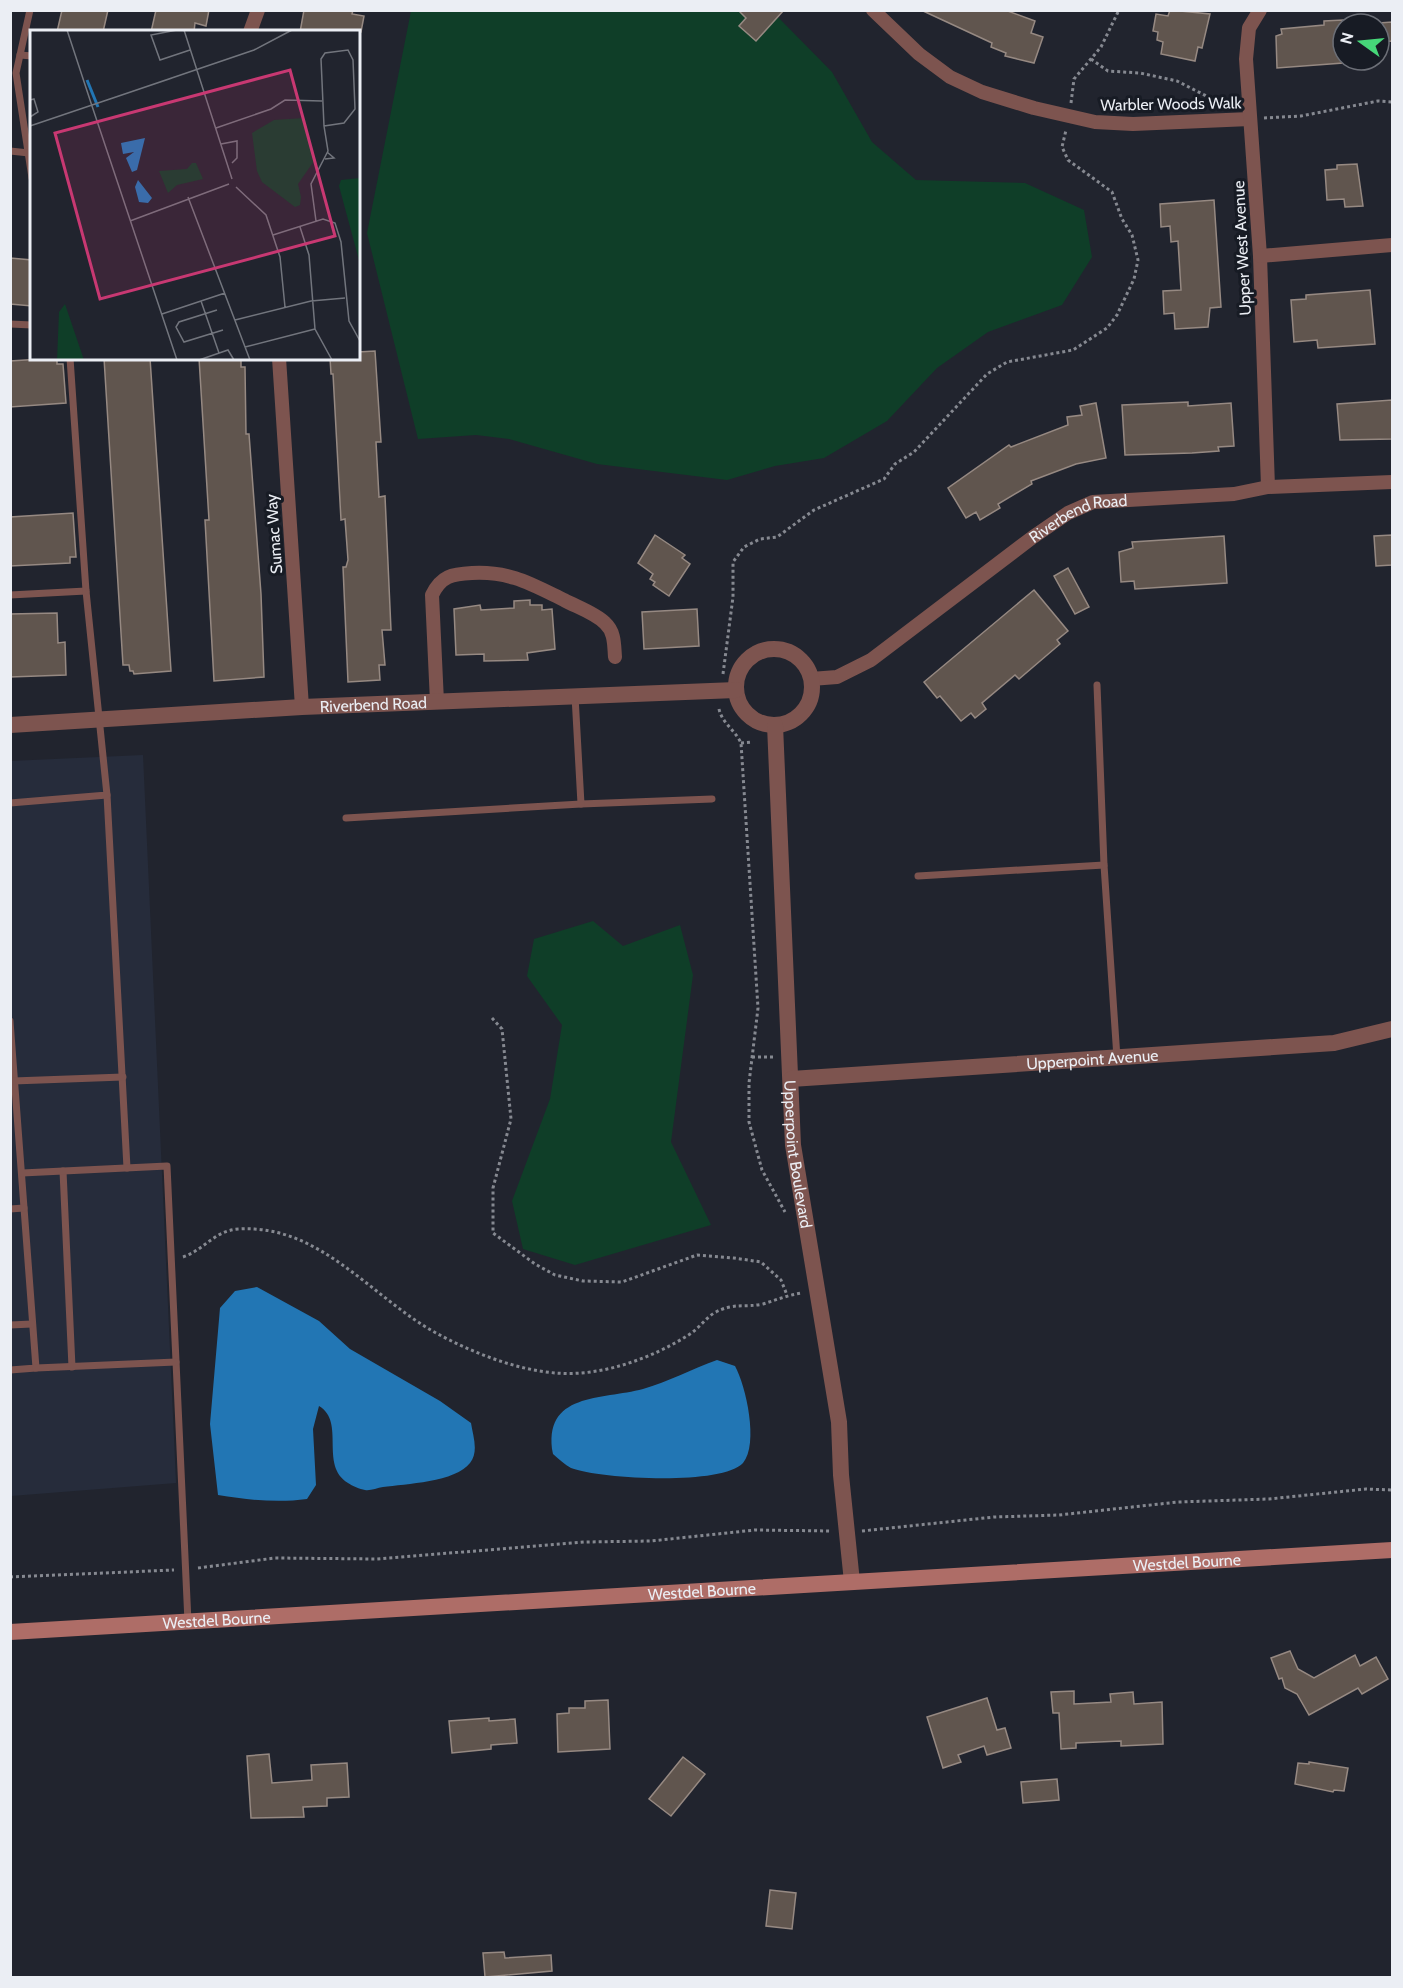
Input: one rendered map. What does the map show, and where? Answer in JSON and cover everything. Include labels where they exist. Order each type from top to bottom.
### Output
[{"type":"main road","name":"Westdel Bourne","points":[[10,1632],[1392,1550]]},
{"type":"street","points":[[251,30],[258,10]]},
{"type":"street","name":"Warbler Woods Walk","points":[[873,10],[919,54],[950,77],[982,92],[1095,122],[1133,124],[1250,119]]},
{"type":"street","name":"Upper West Avenue","points":[[1260,10],[1249,28],[1246,59],[1260,256],[1268,487]]},
{"type":"street","points":[[1260,256],[1392,245]]},
{"type":"street","name":"Sumac Way","points":[[279,360],[302,707]]},
{"type":"street","name":"Riverbend Road","points":[[810,679],[837,676],[871,660],[1033,537],[1068,513],[1093,501],[1234,494],[1268,487],[1392,482]]},
{"type":"street","points":[[437,702],[432,595],[438,582],[452,574],[495,571],[514,576],[586,611],[605,623],[614,636],[615,657]]},
{"type":"street","points":[[782,649],[797,656],[804,664],[810,679],[811,693],[803,711],[795,718],[775,725],[765,724],[747,714],[728,690],[742,665],[750,657],[765,650],[782,649]]},
{"type":"street","name":"Riverbend Road","points":[[10,725],[302,707],[728,690]]},
{"type":"street","name":"Upperpoint Boulevard","points":[[775,725],[793,1145],[819,1290],[839,1422],[846,1532],[852,1582]]},
{"type":"street","name":"Upperpoint Avenue","points":[[791,1079],[1334,1043],[1392,1029]]},
{"type":"lane","points":[[30,10],[16,73],[30,161]]},
{"type":"lane","points":[[20,55],[30,56]]},
{"type":"lane","points":[[10,151],[29,153]]},
{"type":"lane","points":[[10,324],[30,325]]},
{"type":"lane","points":[[70,360],[86,591],[107,795],[127,1168]]},
{"type":"lane","points":[[10,595],[86,591]]},
{"type":"lane","points":[[1097,686],[1104,865],[1117,1058]]},
{"type":"lane","points":[[575,696],[581,804]]},
{"type":"lane","points":[[10,803],[107,795]]},
{"type":"lane","points":[[346,818],[712,799]]},
{"type":"lane","points":[[918,876],[1104,865]]},
{"type":"lane","points":[[10,1021],[36,1368]]},
{"type":"lane","points":[[13,1081],[123,1077]]},
{"type":"lane","points":[[22,1173],[166,1166],[188,1622]]},
{"type":"lane","points":[[63,1171],[72,1367]]},
{"type":"lane","points":[[10,1209],[24,1208]]},
{"type":"lane","points":[[10,1325],[32,1324]]},
{"type":"lane","points":[[10,1370],[176,1362]]},
{"type":"path","points":[[728,690],[734,597],[733,562],[744,547],[760,539],[777,537],[813,510],[884,479],[895,464],[914,452],[987,374],[1007,362],[1072,350],[1107,328],[1126,300],[1138,260],[1132,235],[1122,219],[1112,192],[1068,160],[1062,147],[1070,116],[1074,79],[1101,47],[1119,10]]},
{"type":"path","points":[[741,743],[752,742]]},
{"type":"path","points":[[492,1018],[502,1029],[511,1119],[493,1188],[493,1233],[521,1256],[555,1275],[583,1281],[622,1282],[697,1255],[761,1262],[781,1280],[787,1295]]},
{"type":"path","points":[[752,1057],[779,1057]]},
{"type":"path","points":[[178,1258],[189,1255],[214,1236],[237,1228],[266,1229],[294,1237],[325,1252],[435,1332],[475,1350],[532,1370],[559,1373],[587,1371],[631,1362],[671,1346],[714,1314],[739,1304],[760,1305],[787,1295],[819,1290]]},
{"type":"path","points":[[10,1577],[186,1570],[275,1558],[377,1559],[585,1542],[651,1541],[755,1530],[846,1532],[891,1530],[994,1516],[1059,1515],[1178,1502],[1281,1498],[1366,1489],[1392,1490]]},
{"type":"shaded area","points":[[143,755],[176,1483],[11,1496],[10,761]]},
{"type":"green space","points":[[771,10],[832,72],[872,142],[916,180],[1025,183],[1084,210],[1092,257],[1062,305],[988,332],[937,368],[887,421],[824,458],[775,466],[727,480],[597,464],[509,439],[476,435],[418,439],[367,233],[411,11]]},
{"type":"green space","points":[[593,921],[623,946],[680,925],[693,975],[671,1142],[711,1225],[575,1265],[523,1249],[512,1201],[550,1099],[562,1025],[527,976],[534,939]]},
{"type":"water","points":[[257,1287],[319,1321],[350,1349],[440,1401],[471,1423],[475,1449],[470,1463],[454,1474],[430,1481],[369,1490],[356,1487],[340,1475],[335,1466],[331,1422],[327,1413],[319,1406],[313,1429],[316,1485],[307,1499],[285,1501],[218,1495],[210,1424],[220,1308],[235,1291]]},
{"type":"water","points":[[717,1360],[735,1366],[747,1400],[749,1415],[748,1454],[743,1463],[731,1470],[687,1478],[607,1475],[571,1468],[553,1454],[552,1434],[557,1419],[566,1409],[578,1402],[643,1389]]},
{"type":"building","points":[[62,10],[108,10],[103,30],[57,30]]},
{"type":"building","points":[[156,10],[209,10],[206,26],[195,23],[194,30],[151,30]]},
{"type":"building","points":[[304,10],[353,10],[352,14],[364,16],[361,32],[360,30],[300,30]]},
{"type":"building","points":[[738,10],[784,10],[756,41],[739,26],[746,18]]},
{"type":"building","points":[[921,10],[1005,10],[1035,21],[1031,33],[1043,37],[1034,63],[1005,56],[1006,53],[991,47],[992,43]]},
{"type":"building","points":[[1170,10],[1210,14],[1202,48],[1198,47],[1195,61],[1161,54],[1163,42],[1157,40],[1158,32],[1153,31],[1156,14],[1168,16]]},
{"type":"building","points":[[1324,21],[1331,21],[1331,64],[1277,68],[1276,36],[1282,34],[1281,29],[1324,25]]},
{"type":"building","points":[[1357,164],[1363,206],[1345,207],[1344,199],[1327,200],[1325,170],[1337,169],[1337,165]]},
{"type":"building","points":[[1214,200],[1221,307],[1210,308],[1208,327],[1175,329],[1174,313],[1164,314],[1163,291],[1181,290],[1178,241],[1171,242],[1170,226],[1161,227],[1160,204]]},
{"type":"building","points":[[10,258],[30,260],[30,306],[10,304]]},
{"type":"building","points":[[1370,290],[1375,344],[1318,348],[1317,340],[1294,342],[1291,300],[1306,299],[1306,295]]},
{"type":"building","points":[[375,351],[381,442],[376,442],[379,497],[385,496],[391,630],[382,630],[385,665],[379,665],[380,680],[348,682],[343,567],[346,567],[348,560],[345,519],[341,520],[333,374],[331,374],[330,360],[360,360],[360,352]]},
{"type":"building","points":[[57,360],[57,364],[63,364],[66,403],[10,407],[10,361]]},
{"type":"building","points":[[104,360],[150,360],[171,671],[134,674],[130,671],[129,665],[123,665]]},
{"type":"building","points":[[199,360],[241,360],[241,367],[245,367],[246,434],[249,434],[261,594],[264,677],[214,681],[205,520],[209,520]]},
{"type":"building","points":[[1392,400],[1392,439],[1340,440],[1337,404]]},
{"type":"building","points":[[1188,402],[1188,406],[1231,403],[1234,446],[1218,447],[1219,451],[1125,455],[1122,405]]},
{"type":"building","points":[[1096,403],[1106,458],[1076,464],[1031,481],[1032,484],[998,504],[1000,508],[980,520],[976,512],[966,518],[948,488],[1009,445],[1011,447],[1068,425],[1067,417],[1082,415],[1080,406]]},
{"type":"building","points":[[73,513],[76,557],[70,557],[70,563],[10,566],[10,517]]},
{"type":"building","points":[[655,535],[685,555],[682,558],[690,564],[669,596],[653,585],[655,582],[650,579],[653,574],[638,563]]},
{"type":"building","points":[[1392,535],[1392,565],[1376,566],[1374,536]]},
{"type":"building","points":[[1224,536],[1227,583],[1135,589],[1134,581],[1121,582],[1119,552],[1133,548],[1132,542]]},
{"type":"building","points":[[1068,568],[1089,607],[1075,614],[1054,576]]},
{"type":"building","points":[[1034,590],[1068,631],[1057,640],[1060,644],[1019,679],[1015,675],[982,703],[986,709],[975,718],[971,713],[961,721],[940,696],[937,698],[924,682]]},
{"type":"building","points":[[530,600],[530,605],[542,605],[542,610],[552,609],[555,649],[527,653],[528,660],[484,661],[484,654],[456,655],[454,609],[480,605],[481,610],[514,608],[514,601]]},
{"type":"building","points":[[697,609],[699,646],[644,649],[642,612]]},
{"type":"building","points":[[57,613],[58,643],[65,642],[66,675],[10,677],[10,614]]},
{"type":"building","points":[[1290,1651],[1298,1669],[1314,1678],[1355,1655],[1360,1666],[1376,1657],[1388,1679],[1362,1694],[1358,1688],[1309,1715],[1297,1694],[1285,1688],[1282,1678],[1279,1679],[1271,1658]]},
{"type":"building","points":[[1074,1691],[1074,1704],[1111,1702],[1110,1694],[1133,1692],[1134,1704],[1162,1702],[1163,1744],[1121,1746],[1121,1741],[1076,1743],[1076,1748],[1061,1749],[1059,1713],[1053,1713],[1051,1692]]},
{"type":"building","points":[[987,1698],[997,1730],[1005,1728],[1011,1748],[987,1755],[984,1746],[958,1755],[961,1762],[943,1768],[927,1717]]},
{"type":"building","points":[[608,1700],[610,1749],[558,1752],[557,1714],[569,1713],[569,1708],[585,1708],[585,1701]]},
{"type":"building","points":[[489,1718],[489,1721],[515,1719],[517,1743],[491,1745],[491,1749],[452,1753],[449,1721]]},
{"type":"building","points":[[269,1754],[272,1783],[312,1780],[311,1765],[347,1763],[349,1797],[327,1798],[327,1806],[303,1807],[304,1817],[251,1818],[247,1756]]},
{"type":"building","points":[[683,1757],[705,1774],[671,1816],[649,1799]]},
{"type":"building","points":[[1309,1762],[1348,1768],[1344,1791],[1334,1790],[1333,1792],[1295,1784],[1298,1763],[1309,1764]]},
{"type":"building","points":[[1057,1779],[1059,1800],[1023,1803],[1021,1782]]},
{"type":"building","points":[[770,1890],[796,1893],[792,1929],[766,1926]]},
{"type":"building","points":[[504,1952],[505,1958],[551,1955],[552,1971],[485,1977],[483,1953]]}]
